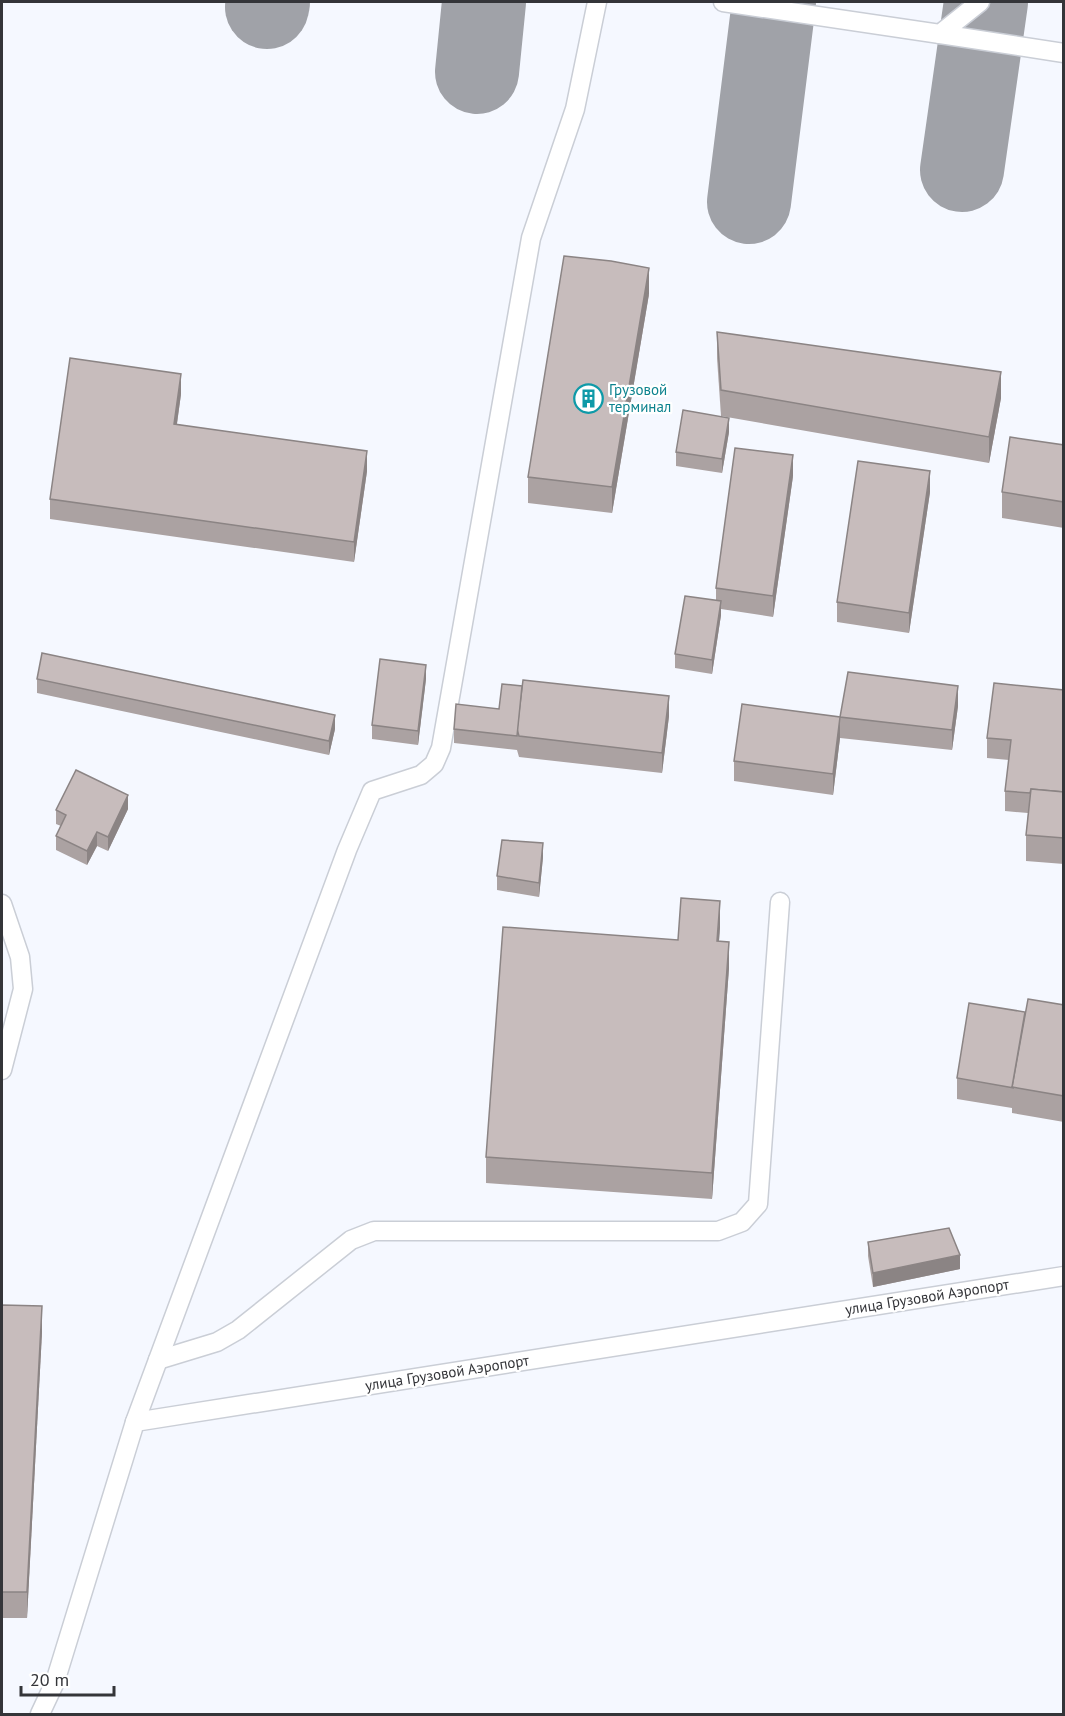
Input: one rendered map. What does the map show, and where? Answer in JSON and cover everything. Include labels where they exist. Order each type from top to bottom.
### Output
[{"type":"lane","points":[[40,1714],[55,1682],[135,1422],[343,861],[372,791],[421,774],[434,764],[441,748],[531,238],[574,109],[597,2]]},
{"type":"lane","points":[[723,2],[1064,53]]},
{"type":"lane","points":[[940,34],[980,2]]},
{"type":"lane","points":[[158,1360],[217,1342],[238,1330],[351,1240],[374,1231],[718,1231],[742,1222],[759,1204],[780,902]]},
{"type":"lane","points":[[2,904],[11,956],[23,989],[2,1070]]},
{"type":"lane","name":"улица Грузовой Аэропорт","points":[[135,1422],[1064,1276]]},
{"type":"building","name":"Грузовой терминал","points":[[564,256],[649,268],[612,487],[528,477]]},
{"type":"building","points":[[717,332],[1001,372],[989,437],[721,390]]},
{"type":"building","points":[[70,358],[181,374],[174,424],[367,451],[354,542],[50,499]]},
{"type":"building","points":[[683,410],[729,418],[722,459],[676,452]]},
{"type":"building","points":[[1010,437],[1064,445],[1064,502],[1002,492]]},
{"type":"building","points":[[735,448],[793,455],[773,596],[716,588]]},
{"type":"building","points":[[858,461],[930,471],[909,613],[837,602]]},
{"type":"building","points":[[685,596],[721,601],[712,660],[675,654]]},
{"type":"building","points":[[42,653],[335,715],[329,741],[37,679]]},
{"type":"building","points":[[380,659],[426,665],[418,731],[372,725]]},
{"type":"building","points":[[848,672],[958,686],[952,730],[840,717]]},
{"type":"building","points":[[523,680],[669,696],[662,753],[519,736],[517,729]]},
{"type":"building","points":[[994,683],[1064,690],[1064,792],[1031,789],[1030,793],[1005,791],[1011,740],[987,738]]},
{"type":"building","points":[[502,684],[522,686],[517,736],[454,729],[456,704],[499,709]]},
{"type":"building","points":[[742,704],[840,717],[833,774],[734,761]]},
{"type":"building","points":[[76,770],[128,795],[108,837],[97,832],[87,851],[56,836],[66,815],[56,810]]},
{"type":"building","points":[[1031,789],[1064,792],[1064,838],[1026,835]]},
{"type":"building","points":[[502,840],[543,843],[539,883],[497,876]]},
{"type":"building","points":[[681,898],[720,901],[717,941],[729,942],[712,1173],[486,1157],[503,927],[678,940]]},
{"type":"building","points":[[1028,999],[1064,1005],[1064,1096],[1012,1087]]},
{"type":"building","points":[[969,1003],[1025,1012],[1012,1087],[1014,1088],[957,1078]]},
{"type":"building","points":[[949,1228],[960,1255],[873,1273],[868,1242]]},
{"type":"building","points":[[2,1305],[42,1306],[27,1592],[2,1592]]},
{"type":"taxiway","points":[[267,7],[268,2]]},
{"type":"taxiway","points":[[477,72],[484,2]]},
{"type":"taxiway","points":[[749,202],[774,2]]},
{"type":"taxiway","points":[[962,170],[986,2]]},
{"type":"place","name":"Грузовой терминал","points":[[588,399]]}]
